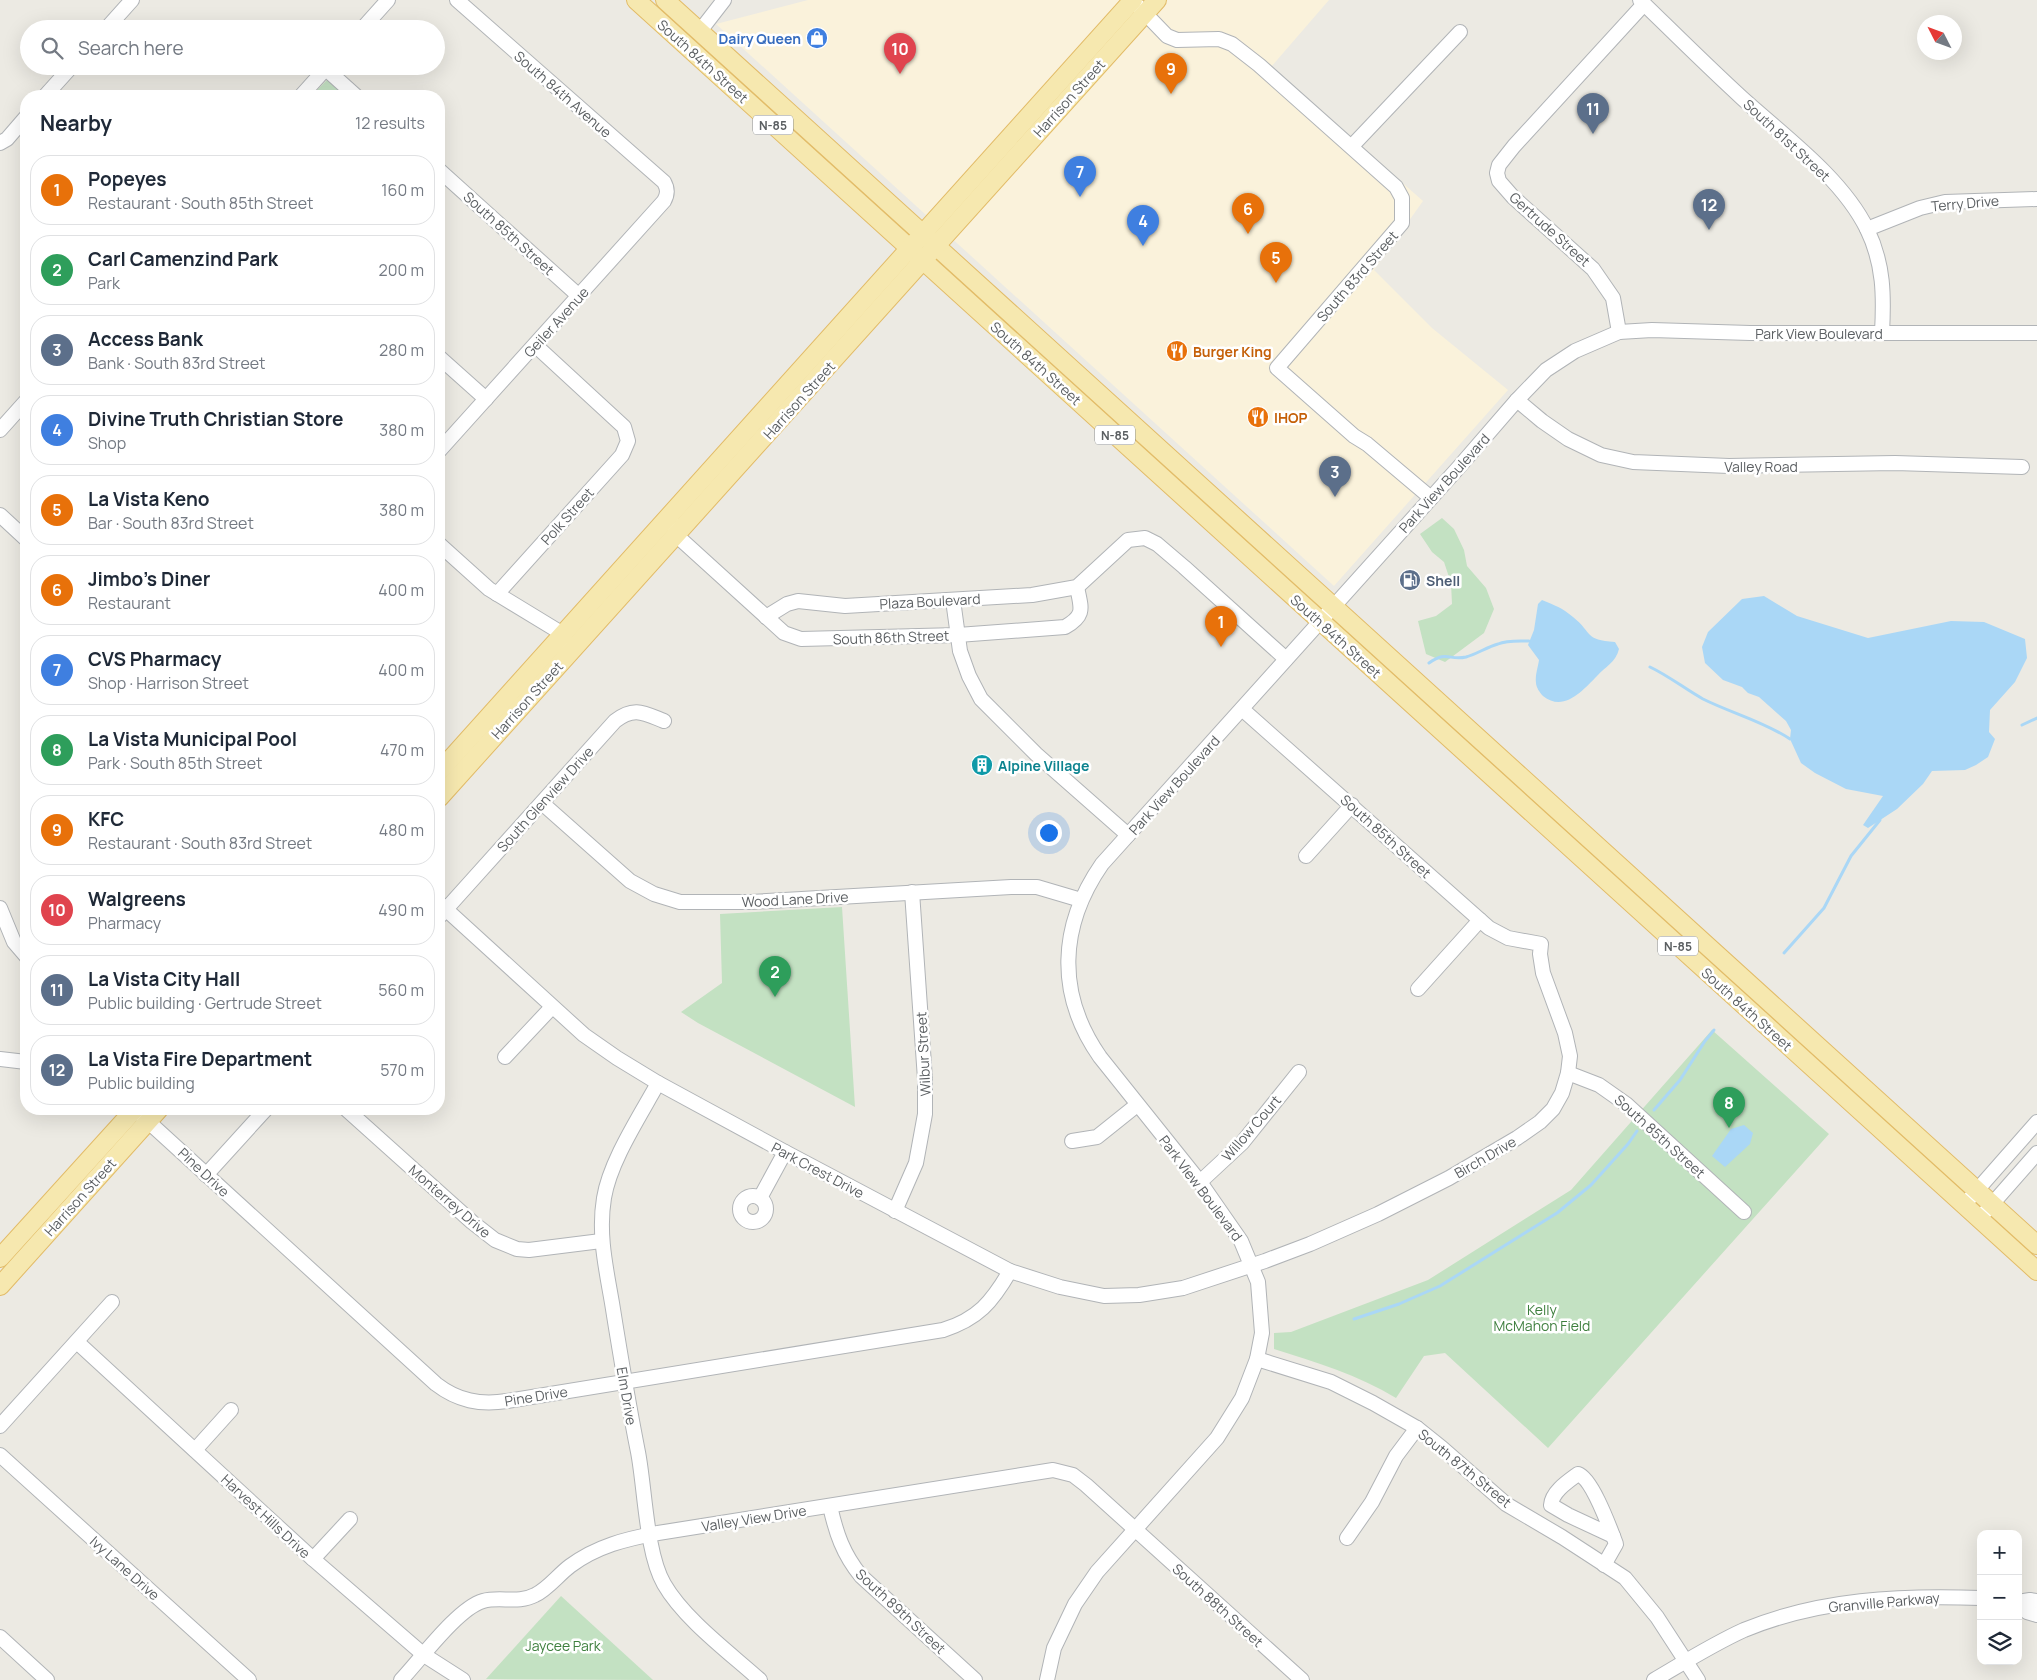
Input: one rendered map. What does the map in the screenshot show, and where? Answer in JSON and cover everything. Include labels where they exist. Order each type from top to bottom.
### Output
[{"type":"main road","name":"South 84th Street","points":[[636,0],[2037,1271]]},
{"type":"main road","points":[[648,0],[682,29],[688,32],[700,32]]},
{"type":"main road","name":"South 84th Street","points":[[666,0],[2037,1245]]},
{"type":"main road","name":"Harrison Street","points":[[445,791],[676,535],[917,255],[924,234],[1132,0]]},
{"type":"main road","name":"Harrison Street","points":[[445,765],[671,514],[917,255],[937,246],[1157,0]]},
{"type":"main road","name":"Harrison Street","points":[[0,1258],[141,1115]]},
{"type":"main road","name":"Harrison Street","points":[[0,1286],[142,1115]]},
{"type":"street","points":[[114,20],[132,0]]},
{"type":"street","points":[[370,20],[388,0]]},
{"type":"street","name":"South 84th Avenue","points":[[457,0],[664,182],[667,190]]},
{"type":"street","points":[[700,32],[724,0]]},
{"type":"street","name":"South 83rd Street","points":[[1132,0],[1167,36],[1177,40],[1219,39],[1232,44],[1352,146],[1396,187],[1402,198],[1402,223],[1277,368],[1354,436],[1367,444],[1431,498]]},
{"type":"street","name":"South 81st Street","points":[[1642,2],[1705,64],[1825,171],[1867,229],[1881,268],[1884,297],[1882,334]]},
{"type":"street","name":"Gertrude Street","points":[[1619,332],[1613,298],[1593,269],[1513,197],[1499,181],[1497,173],[1500,165],[1514,146],[1642,2]]},
{"type":"street","points":[[1352,146],[1460,32]]},
{"type":"street","points":[[50,90],[64,75]]},
{"type":"street","points":[[307,90],[320,75]]},
{"type":"street","points":[[334,75],[350,90]]},
{"type":"street","points":[[0,143],[20,123]]},
{"type":"street","name":"South 85th Street","points":[[445,175],[579,296]]},
{"type":"street","name":"Geiler Avenue","points":[[445,444],[664,201],[667,190]]},
{"type":"street","name":"Terry Drive","points":[[1867,229],[1920,208],[1945,202],[2037,199]]},
{"type":"street","name":"Park View Boulevard","points":[[1047,1680],[1054,1648],[1075,1604],[1097,1572],[1217,1438],[1242,1398],[1257,1359],[1262,1333],[1262,1313],[1258,1282],[1253,1265],[1241,1240],[1200,1182],[1137,1105],[1094,1048],[1080,1022],[1073,1000],[1068,973],[1069,948],[1074,921],[1081,900],[1102,864],[1517,400],[1546,370],[1575,351],[1619,332],[1652,330],[1882,334],[2037,333]]},
{"type":"street","name":"Polk Street","points":[[497,594],[622,455],[627,446],[628,435],[624,427],[605,407],[535,344]]},
{"type":"street","points":[[445,362],[486,399]]},
{"type":"street","name":"Valley Road","points":[[1517,400],[1568,439],[1601,455],[1632,462],[1729,466],[1895,463],[2022,467]]},
{"type":"street","points":[[0,430],[20,408]]},
{"type":"street","points":[[671,514],[676,535]]},
{"type":"street","points":[[0,515],[20,533]]},
{"type":"street","name":"South 86th Street","points":[[676,535],[784,633],[800,640],[958,635],[960,651],[981,699],[1036,754],[1128,835]]},
{"type":"street","points":[[953,600],[958,635],[1064,627],[1076,620],[1081,609],[1077,587],[1128,540],[1145,538],[1157,544],[1184,567],[1286,660]]},
{"type":"street","points":[[445,549],[489,589],[563,634],[569,654]]},
{"type":"street","name":"Plaza Boulevard","points":[[766,617],[787,604],[798,600],[845,606],[1032,595],[1077,587]]},
{"type":"street","name":"South 85th Street","points":[[1242,708],[1480,920],[1501,935],[1541,944]]},
{"type":"street","name":"South Glenview Drive","points":[[445,906],[542,803],[611,725],[620,718],[635,712],[664,721]]},
{"type":"street","name":"Wood Lane Drive","points":[[542,803],[630,881],[654,894],[672,900],[696,903],[751,902],[912,892],[1037,887],[1081,900]]},
{"type":"street","points":[[1306,856],[1352,805]]},
{"type":"street","name":"Wilbur Street","points":[[895,1211],[916,1163],[925,1114],[925,1080],[912,892]]},
{"type":"street","points":[[0,908],[9,934],[20,950]]},
{"type":"street","name":"Park Crest Drive","points":[[445,913],[584,1035],[618,1058],[658,1083],[1010,1271],[1060,1287],[1104,1296],[1139,1296],[1183,1288],[1253,1265]]},
{"type":"street","points":[[1418,989],[1480,920]]},
{"type":"street","name":"Birch Drive","points":[[1253,1265],[1310,1244],[1378,1214],[1449,1178],[1510,1143],[1550,1113],[1562,1093],[1568,1073],[1570,1056],[1568,1044],[1543,973],[1540,954],[1541,944]]},
{"type":"street","points":[[505,1057],[552,1007]]},
{"type":"street","points":[[0,1059],[20,1061]]},
{"type":"street","name":"Willow Court","points":[[1200,1182],[1242,1143],[1299,1072]]},
{"type":"street","name":"South 85th Street","points":[[1568,1073],[1599,1085],[1626,1104],[1744,1212]]},
{"type":"street","name":"Elm Drive","points":[[658,1083],[608,1180],[603,1204],[602,1241],[624,1382],[638,1452],[653,1551],[663,1583],[676,1602],[760,1680]]},
{"type":"street","points":[[1072,1141],[1097,1136],[1137,1105]]},
{"type":"street","name":"Pine Drive","points":[[147,1115],[206,1175],[300,1258],[436,1384],[454,1396],[475,1402],[496,1403],[943,1330],[965,1322],[983,1308],[994,1297],[1010,1271]]},
{"type":"street","points":[[206,1175],[261,1115]]},
{"type":"street","name":"Monterrey Drive","points":[[353,1115],[472,1222],[495,1240],[517,1249],[529,1250],[602,1241]]},
{"type":"street","points":[[1964,1205],[2037,1122]]},
{"type":"street","points":[[760,1198],[785,1152]]},
{"type":"street","points":[[1979,1219],[2037,1153]]},
{"type":"street","points":[[0,1426],[112,1302]]},
{"type":"street","name":"Harvest Hills Drive","points":[[77,1342],[313,1559],[424,1655],[464,1680]]},
{"type":"street","name":"South 87th Street","points":[[1257,1359],[1331,1382],[1374,1403],[1417,1428],[1506,1504],[1562,1537],[1625,1578],[1657,1617],[1698,1680]]},
{"type":"street","points":[[195,1450],[231,1410]]},
{"type":"street","points":[[1347,1538],[1372,1502],[1396,1456],[1417,1428]]},
{"type":"street","name":"Ivy Lane Drive","points":[[0,1455],[249,1680]]},
{"type":"street","name":"Valley View Drive","points":[[401,1680],[457,1618],[476,1604],[490,1600],[530,1598],[595,1550],[624,1540],[650,1534],[1053,1470],[1066,1472],[1080,1480],[1135,1529]]},
{"type":"street","points":[[1604,1565],[1616,1544],[1607,1519],[1582,1476],[1578,1474],[1567,1482],[1552,1499],[1551,1505],[1613,1536]]},
{"type":"street","name":"South 89th Street","points":[[830,1506],[841,1547],[861,1576],[975,1680]]},
{"type":"street","points":[[313,1559],[350,1518]]},
{"type":"street","name":"South 88th Street","points":[[1135,1529],[1302,1680]]},
{"type":"street","name":"Granville Parkway","points":[[1654,1680],[1746,1630],[1787,1616],[1831,1605],[1862,1601],[1936,1596],[1977,1598]]},
{"type":"street","points":[[2022,1602],[2037,1601]]},
{"type":"street","points":[[2022,1608],[2026,1612],[2037,1615]]},
{"type":"street","points":[[0,1637],[47,1680]]},
{"type":"shaded area","points":[[808,0],[1329,0],[1271,67],[1423,201],[1374,270],[1432,328],[1508,390],[1334,586],[716,24]]},
{"type":"green space","points":[[328,79],[340,90],[317,90]]},
{"type":"green space","points":[[1442,518],[1454,529],[1464,550],[1467,566],[1486,588],[1494,609],[1484,633],[1445,662],[1426,654],[1418,621],[1436,616],[1452,604],[1451,583],[1444,562],[1432,552],[1420,534]]},
{"type":"green space","points":[[842,907],[855,1107],[698,1023],[681,1012],[722,983],[720,914]]},
{"type":"green space","name":"Kelly McMahon Field","points":[[1712,1030],[1829,1134],[1548,1448],[1445,1353],[1424,1356],[1396,1398],[1367,1382],[1321,1364],[1274,1349],[1274,1333],[1291,1332],[1428,1280],[1571,1190]]},
{"type":"green space","name":"Jaycee Park","points":[[561,1596],[653,1680],[486,1679]]},
{"type":"water","points":[[1764,596],[1797,616],[1868,638],[1951,621],[1984,622],[2025,639],[2027,658],[2015,682],[1990,710],[1989,732],[1995,739],[1988,757],[1965,770],[1932,771],[1923,784],[1897,809],[1868,828],[1863,825],[1883,796],[1846,789],[1815,773],[1801,763],[1790,739],[1791,730],[1786,721],[1759,697],[1748,693],[1742,687],[1723,680],[1705,663],[1702,647],[1708,632],[1742,599]]},
{"type":"water","points":[[1542,600],[1569,614],[1593,637],[1598,640],[1615,642],[1619,649],[1618,654],[1610,664],[1579,693],[1566,701],[1551,701],[1542,695],[1536,685],[1539,660],[1528,645],[1534,630],[1538,604]]},
{"type":"water","points":[[1744,1125],[1753,1133],[1750,1144],[1725,1167],[1712,1156],[1731,1129]]},
{"type":"waterway","points":[[1429,663],[1444,656],[1466,657],[1505,642],[1529,641]]},
{"type":"waterway","points":[[1650,667],[1703,699],[1770,728],[1790,739]]},
{"type":"waterway","points":[[2022,725],[2037,718]]},
{"type":"waterway","points":[[1784,953],[1824,908],[1851,856],[1880,820]]},
{"type":"waterway","points":[[1654,1110],[1680,1080],[1714,1030]]},
{"type":"waterway","points":[[1354,1319],[1399,1304],[1440,1286],[1557,1213],[1591,1185],[1628,1144],[1637,1131]]},
{"type":"place","name":"Dairy Queen","points":[[817,38]]},
{"type":"place","name":"Walgreens","points":[[900,74]]},
{"type":"place","name":"KFC","points":[[1171,94]]},
{"type":"place","name":"La Vista City Hall","points":[[1593,134]]},
{"type":"place","name":"CVS Pharmacy","points":[[1080,197]]},
{"type":"place","name":"La Vista Fire Department","points":[[1709,230]]},
{"type":"place","name":"Jimbo's Diner","points":[[1248,234]]},
{"type":"place","name":"Divine Truth Christian Store","points":[[1143,246]]},
{"type":"place","name":"La Vista Keno","points":[[1276,283]]},
{"type":"place","name":"Burger King","points":[[1177,351]]},
{"type":"place","name":"IHOP","points":[[1258,417]]},
{"type":"place","name":"Access Bank","points":[[1335,497]]},
{"type":"place","name":"Shell","points":[[1410,580]]},
{"type":"place","name":"Popeyes","points":[[1221,647]]},
{"type":"place","name":"Alpine Village","points":[[982,765]]},
{"type":"place","name":"Carl Camenzind Park","points":[[775,997]]},
{"type":"place","name":"La Vista Municipal Pool","points":[[1729,1128]]}]
